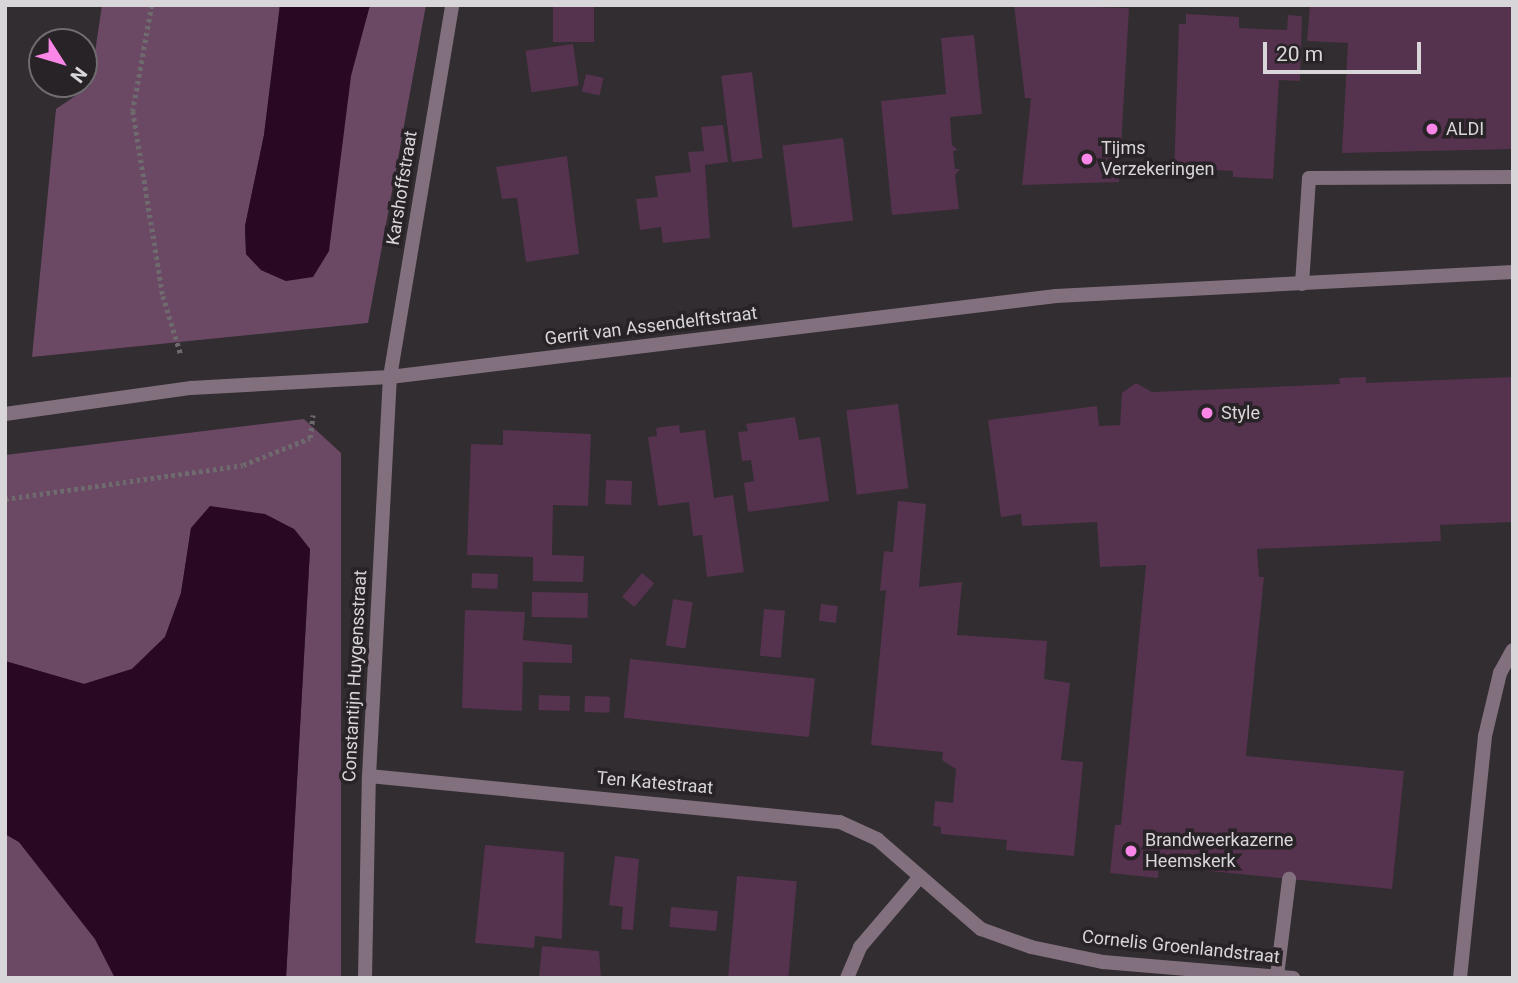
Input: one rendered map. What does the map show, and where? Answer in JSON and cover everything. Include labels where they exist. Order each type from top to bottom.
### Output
[{"type":"street","name":"Karshoffstraat","points":[[390,377],[452,5]]},
{"type":"street","points":[[1302,284],[1309,178],[1513,177]]},
{"type":"street","name":"Gerrit van Assendelftstraat","points":[[5,414],[191,388],[390,377],[1056,296],[1513,272]]},
{"type":"street","name":"Constantijn Huygensstraat","points":[[365,978],[369,776],[390,377]]},
{"type":"street","points":[[1460,978],[1485,736],[1500,673],[1513,650]]},
{"type":"street","name":"Ten Katestraat","points":[[369,776],[840,822],[877,839],[919,878]]},
{"type":"street","points":[[847,978],[860,947],[919,878]]},
{"type":"street","name":"Cornelis Groenlandstraat","points":[[919,878],[981,929],[1031,947],[1103,962],[1293,978]]},
{"type":"street","points":[[1277,976],[1289,879]]},
{"type":"path","points":[[152,5],[133,111],[163,296],[191,388]]},
{"type":"path","points":[[5,499],[243,465],[310,438],[318,381]]},
{"type":"shaded area","points":[[102,5],[280,5],[264,135],[245,226],[246,254],[261,270],[286,281],[370,5],[426,5],[368,323],[32,357],[56,109],[72,98],[98,98],[98,32]]},
{"type":"shaded area","points":[[280,5],[370,5],[351,76],[329,251],[313,277],[286,281],[261,270],[246,254],[245,226],[264,135]]},
{"type":"shaded area","points":[[304,419],[341,453],[341,978],[286,978],[310,549],[294,529],[191,528],[181,593],[165,637],[132,669],[84,684],[5,661],[5,455]]},
{"type":"shaded area","points":[[210,506],[265,514],[294,529],[310,549],[286,978],[115,978],[95,939],[19,842],[5,834],[5,661],[84,684],[132,669],[165,637],[181,593],[191,528]]},
{"type":"shaded area","points":[[5,834],[19,842],[95,939],[115,978],[5,978]]},
{"type":"building","points":[[553,5],[594,5],[594,42],[553,42]]},
{"type":"building","points":[[1014,5],[1129,8],[1119,182],[1022,185],[1031,98],[1025,98]]},
{"type":"building","points":[[1310,5],[1513,5],[1513,149],[1342,153],[1348,43],[1307,41]]},
{"type":"building","points":[[1186,14],[1239,17],[1239,28],[1287,30],[1288,15],[1302,16],[1300,81],[1279,80],[1273,179],[1233,177],[1233,171],[1215,170],[1215,177],[1174,175],[1179,24],[1186,24]]},
{"type":"building","points":[[974,35],[982,114],[950,117],[952,145],[958,150],[953,151],[955,169],[960,169],[955,175],[959,209],[892,215],[881,101],[946,94],[941,38]]},
{"type":"building","points":[[573,44],[579,86],[531,92],[525,51]]},
{"type":"building","points":[[752,72],[763,158],[732,162],[721,76]]},
{"type":"building","points":[[586,74],[604,78],[599,96],[582,92]]},
{"type":"building","points":[[723,125],[728,162],[705,165],[710,238],[663,243],[661,227],[640,230],[636,199],[658,197],[655,176],[691,172],[688,152],[704,151],[701,127]]},
{"type":"building","points":[[843,138],[853,220],[793,228],[782,145]]},
{"type":"building","points":[[567,156],[579,254],[526,262],[517,198],[502,199],[496,167]]},
{"type":"building","points":[[1366,377],[1366,383],[1513,377],[1513,522],[1440,525],[1441,541],[1257,549],[1259,577],[1264,577],[1246,756],[1404,771],[1392,889],[1159,866],[1158,878],[1110,873],[1115,825],[1121,825],[1146,565],[1100,567],[1097,522],[1022,526],[1021,514],[1001,517],[988,420],[1097,406],[1099,426],[1120,425],[1122,393],[1136,383],[1152,392],[1340,384],[1339,378]]},
{"type":"building","points":[[898,404],[908,488],[857,495],[846,410]]},
{"type":"building","points":[[795,417],[799,440],[820,437],[829,501],[748,512],[744,483],[754,481],[751,460],[742,461],[738,432],[748,431],[746,424]]},
{"type":"building","points":[[679,425],[680,433],[705,430],[714,498],[733,495],[744,572],[707,577],[702,535],[693,536],[689,502],[658,506],[648,437],[657,436],[656,428]]},
{"type":"building","points":[[503,430],[591,434],[588,506],[553,505],[552,555],[584,556],[583,582],[533,581],[533,557],[467,555],[471,444],[503,445]]},
{"type":"building","points":[[606,480],[632,481],[631,505],[605,504]]},
{"type":"building","points":[[898,501],[926,504],[919,587],[962,582],[957,635],[1047,641],[1044,679],[1070,683],[1061,760],[1083,762],[1074,856],[1006,850],[1007,840],[941,834],[941,827],[933,826],[935,801],[953,803],[956,769],[942,760],[943,752],[871,745],[886,590],[880,591],[884,551],[893,552]]},
{"type":"building","points":[[472,573],[498,574],[497,589],[471,588]]},
{"type":"building","points":[[642,573],[654,583],[634,607],[622,597]]},
{"type":"building","points":[[532,592],[588,593],[588,618],[532,617]]},
{"type":"building","points":[[673,599],[693,602],[685,649],[666,645]]},
{"type":"building","points":[[821,604],[838,606],[836,623],[819,621]]},
{"type":"building","points":[[764,609],[785,611],[781,658],[760,656]]},
{"type":"building","points":[[465,610],[525,612],[523,640],[572,645],[572,663],[523,662],[522,711],[462,708]]},
{"type":"building","points":[[630,659],[815,678],[809,737],[624,718]]},
{"type":"building","points":[[539,695],[570,696],[569,711],[538,710]]},
{"type":"building","points":[[585,696],[610,697],[609,713],[584,712]]},
{"type":"building","points":[[485,845],[564,852],[562,939],[535,936],[534,948],[475,943]]},
{"type":"building","points":[[615,856],[639,859],[633,930],[621,929],[623,907],[609,905]]},
{"type":"building","points":[[737,876],[797,881],[788,978],[728,978]]},
{"type":"building","points":[[671,907],[718,911],[716,931],[669,927]]},
{"type":"building","points":[[542,946],[599,951],[601,978],[539,978]]},
{"type":"place","name":"ALDI","points":[[1432,129]]},
{"type":"place","name":"Tijms Verzekeringen","points":[[1087,159]]},
{"type":"place","name":"Style","points":[[1207,413]]},
{"type":"place","name":"Brandweerkazerne Heemskerk","points":[[1131,851]]}]
